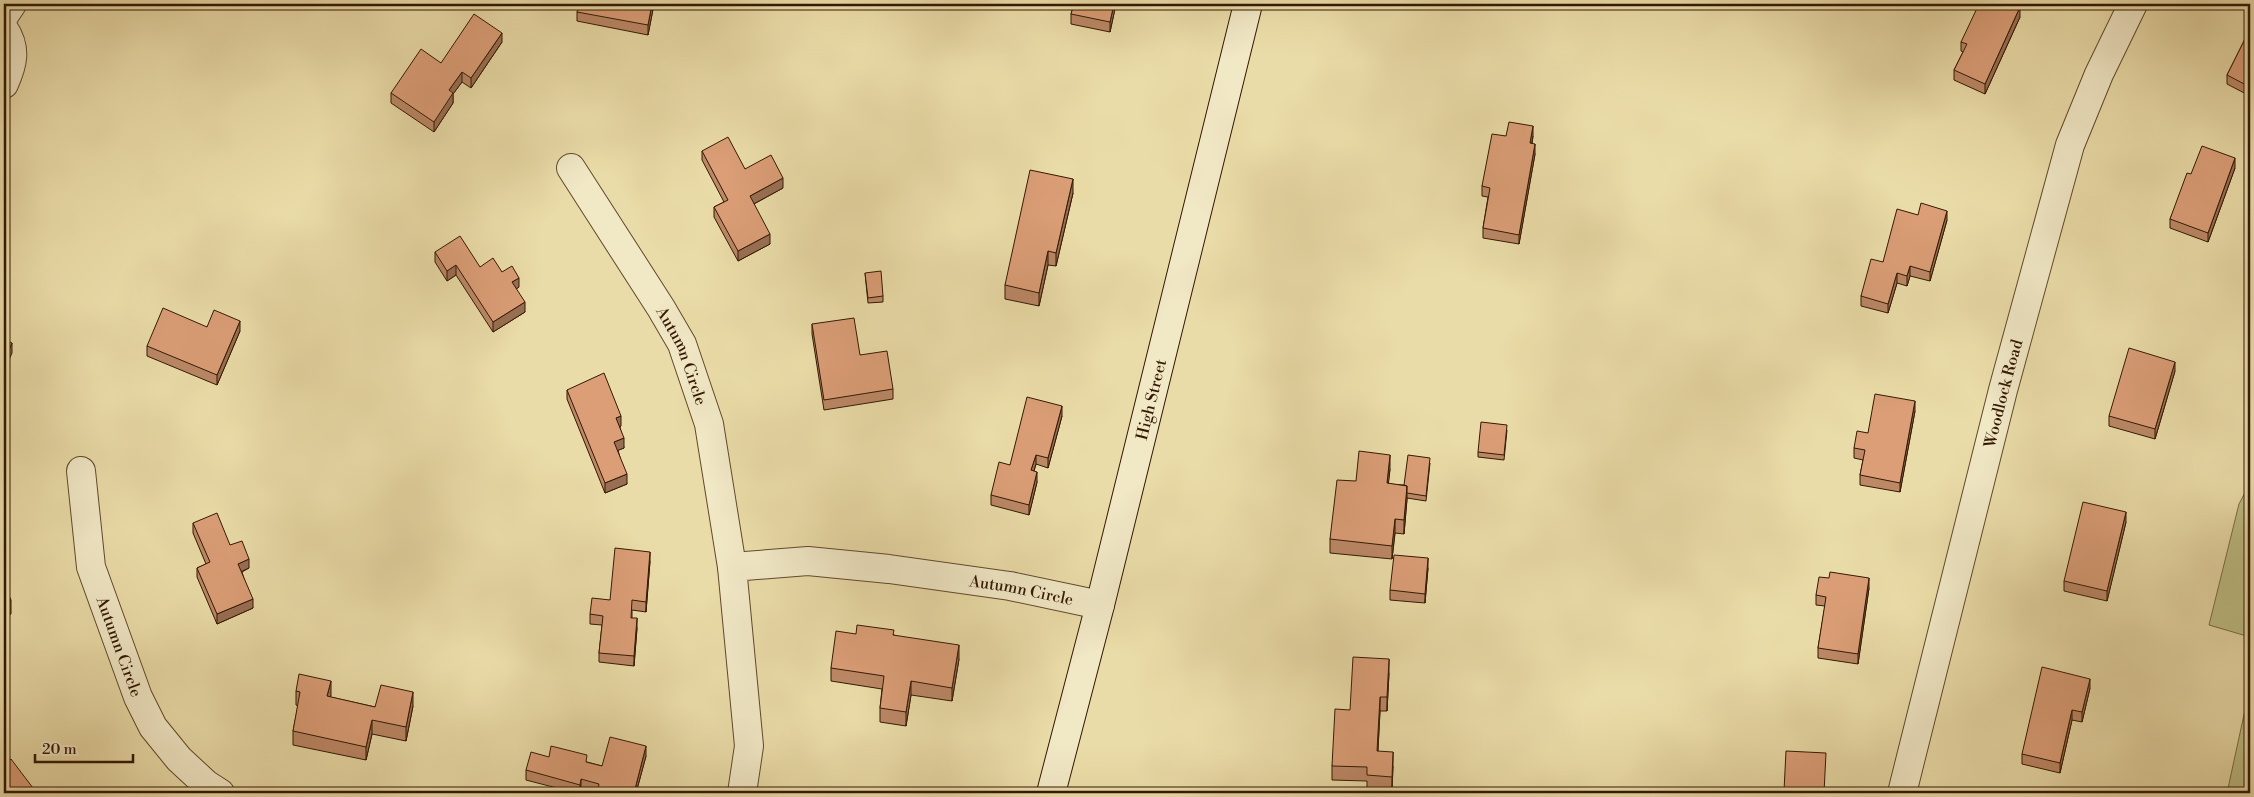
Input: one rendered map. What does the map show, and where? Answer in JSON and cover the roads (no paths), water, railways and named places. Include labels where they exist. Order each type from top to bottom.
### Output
[{"type":"street","points":[[4,16],[12,4]]},
{"type":"street","name":"High Street","points":[[1051,793],[1100,605],[1248,4]]},
{"type":"street","name":"Woodlock Road","points":[[1902,793],[2003,390],[2070,145],[2099,74],[2133,4]]},
{"type":"street","points":[[4,29],[12,50],[12,66],[4,84]]},
{"type":"street","name":"Autumn Circle","points":[[571,168],[682,344],[709,424],[732,567],[749,746],[742,793]]},
{"type":"street","name":"Autumn Circle","points":[[81,471],[92,567],[138,697],[153,727],[179,759],[206,784],[220,793]]},
{"type":"street","name":"Autumn Circle","points":[[732,567],[808,561],[889,569],[1010,586],[1100,605]]}]
